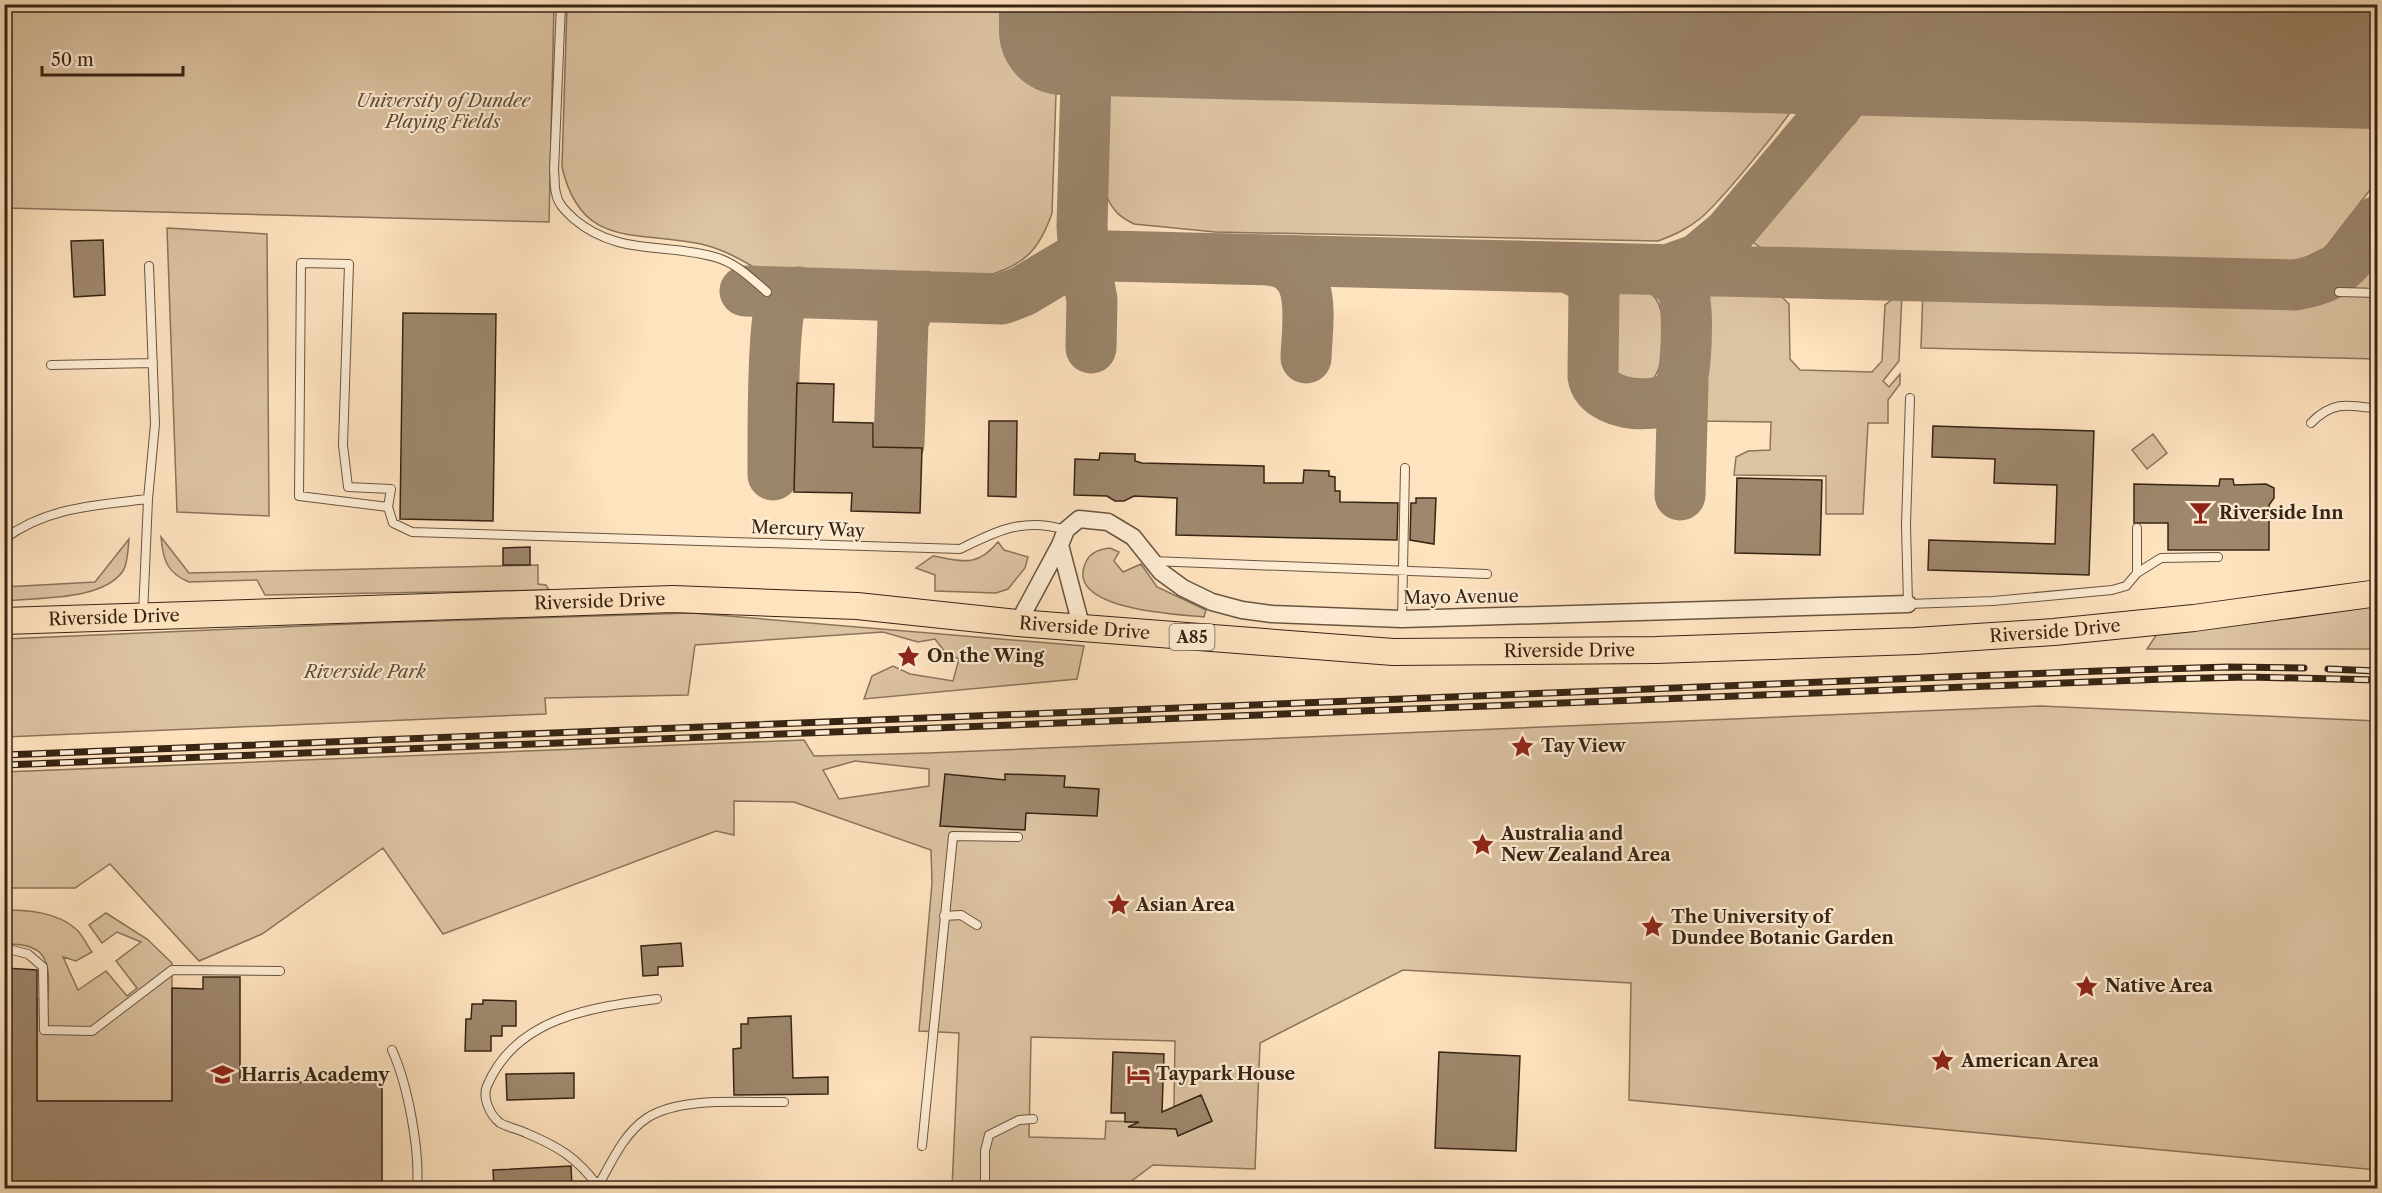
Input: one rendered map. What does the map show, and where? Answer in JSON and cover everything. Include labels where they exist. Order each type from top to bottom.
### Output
[{"type":"main road","name":"Riverside Drive","points":[[4,621],[673,599],[857,606],[1082,629],[1393,652],[1668,649],[1915,641],[2054,632],[2194,618],[2378,592]]},
{"type":"street","name":"Mayo Avenue","points":[[1063,537],[1079,519],[1108,522],[1133,537],[1161,572],[1183,588],[1212,602],[1242,610],[1272,614],[1402,619],[1908,604]]},
{"type":"street","points":[[1018,623],[1063,537]]},
{"type":"street","points":[[1063,537],[1082,629]]},
{"type":"lane","points":[[561,4],[554,170],[556,194],[562,209],[602,239],[720,259],[741,270],[767,292]]},
{"type":"lane","name":"Mercury Way","points":[[388,507],[299,496],[301,263],[349,264],[343,445],[348,488],[391,489],[388,507],[393,523],[412,532],[960,549],[1012,525],[1048,525],[1063,537]]},
{"type":"lane","points":[[143,615],[148,499],[155,424],[149,266]]},
{"type":"lane","points":[[2339,292],[2378,293]]},
{"type":"lane","points":[[51,365],[153,363]]},
{"type":"lane","points":[[1910,398],[1906,525],[1908,604],[1993,601],[2112,590],[2126,586],[2138,573],[2161,558],[2218,557]]},
{"type":"lane","points":[[2312,423],[2323,411],[2340,405],[2378,409]]},
{"type":"lane","points":[[1402,619],[1405,468]]},
{"type":"lane","points":[[4,539],[21,526],[57,511],[148,499]]},
{"type":"lane","points":[[2137,528],[2138,573]]},
{"type":"lane","points":[[1152,561],[1487,574]]},
{"type":"lane","points":[[922,1146],[953,836],[1018,837]]},
{"type":"lane","points":[[944,916],[961,915],[977,925]]},
{"type":"lane","points":[[4,948],[28,954],[43,967],[44,1030],[92,1031],[172,970],[280,971]]},
{"type":"lane","points":[[657,999],[583,1010],[544,1026],[512,1051],[493,1073],[485,1092],[489,1111],[500,1123],[552,1145],[580,1163],[598,1187],[622,1144],[646,1118],[675,1105],[784,1102]]},
{"type":"lane","points":[[392,1050],[404,1081],[418,1171],[417,1188]]},
{"type":"lane","points":[[985,1188],[985,1150],[989,1135],[1019,1120],[1033,1119]]},
{"type":"green space","name":"University of Dundee Playing Fields","points":[[4,5],[554,5],[549,222],[5,208]]},
{"type":"green space","points":[[567,5],[1059,5],[1052,213],[1042,237],[1028,255],[1020,261],[1011,267],[986,276],[760,271],[732,255],[709,246],[634,235],[597,224],[583,212],[571,194],[562,167]]},
{"type":"green space","points":[[1159,29],[1797,46],[1809,59],[1812,72],[1805,89],[1779,127],[1712,207],[1697,221],[1658,241],[1215,232],[1134,224],[1118,213],[1107,197],[1105,114],[1111,68],[1127,46]]},
{"type":"green space","points":[[1940,49],[2377,62],[2377,181],[2325,248],[2298,261],[2269,265],[1766,251],[1748,239],[1889,67],[1913,53]]},
{"type":"green space","points":[[167,228],[267,234],[269,516],[177,512]]},
{"type":"green space","points":[[2377,234],[2377,359],[1921,348],[1923,287],[2331,294]]},
{"type":"green space","points":[[1719,282],[1767,282],[1789,304],[1790,359],[1800,370],[1872,372],[1882,361],[1885,305],[1902,292],[1899,361],[1883,381],[1889,387],[1900,374],[1900,384],[1888,400],[1888,423],[1868,423],[1863,514],[1826,514],[1826,476],[1734,475],[1736,457],[1748,451],[1770,450],[1771,422],[1698,421],[1695,414],[1699,307]]},
{"type":"green space","points":[[1626,288],[1643,288],[1651,293],[1661,312],[1663,333],[1661,362],[1654,378],[1640,385],[1629,385],[1616,381],[1601,363],[1601,330],[1605,311],[1616,294]]},
{"type":"green space","points":[[2153,434],[2167,453],[2147,469],[2132,450]]},
{"type":"green space","points":[[161,537],[189,573],[538,565],[538,584],[546,585],[549,590],[265,595],[257,580],[189,582],[171,570],[165,559]]},
{"type":"green space","points":[[129,539],[125,568],[113,581],[100,588],[69,596],[5,601],[5,587],[95,582]]},
{"type":"green space","points":[[998,542],[1004,550],[1028,557],[1025,568],[1008,589],[996,593],[935,591],[935,575],[916,568],[933,556],[961,561],[976,559],[983,556]]},
{"type":"green space","points":[[1110,548],[1119,552],[1114,561],[1123,572],[1141,564],[1157,587],[1206,610],[1204,617],[1127,607],[1107,600],[1092,591],[1084,579],[1085,564],[1095,552]]},
{"type":"green space","points":[[2377,601],[2377,649],[2147,649],[2157,634]]},
{"type":"green space","name":"Riverside Park","points":[[692,613],[1084,646],[1077,679],[864,699],[872,676],[893,666],[910,674],[953,681],[959,659],[945,652],[935,639],[918,642],[883,632],[695,645],[688,695],[545,698],[546,714],[5,737],[5,639],[374,623]]},
{"type":"green space","name":"The University of Dundee Botanic Garden","points":[[2040,706],[2377,721],[2377,1170],[1629,1100],[1631,983],[1403,970],[1260,1043],[1255,1169],[1153,1165],[1122,1188],[952,1188],[959,1033],[919,1031],[932,883],[931,850],[794,802],[734,801],[734,835],[716,831],[443,934],[383,848],[262,934],[199,961],[110,864],[75,888],[5,888],[4,772],[804,740],[814,756]],"holes":[[[855,761],[929,769],[929,786],[839,799],[823,770]],[[1031,1037],[1175,1041],[1174,1107],[1201,1095],[1212,1121],[1182,1134],[1177,1133],[1178,1126],[1144,1128],[1144,1122],[1106,1121],[1105,1139],[1029,1137]]]},
{"type":"green space","points":[[5,910],[51,916],[68,923],[78,931],[92,952],[76,961],[63,957],[78,990],[106,971],[127,996],[137,988],[116,961],[141,942],[117,932],[102,943],[89,925],[106,913],[147,939],[172,963],[172,1101],[37,1101],[37,999],[48,999],[47,965],[38,951],[30,947],[5,944]]},
{"type":"building","points":[[103,240],[105,295],[74,297],[71,241]]},
{"type":"building","points":[[403,313],[496,314],[493,521],[400,519]]},
{"type":"building","points":[[797,383],[834,384],[833,422],[873,423],[873,447],[922,448],[920,513],[851,511],[852,493],[794,492]]},
{"type":"building","points":[[989,421],[1017,421],[1016,497],[988,496]]},
{"type":"building","points":[[1933,426],[2094,431],[2089,575],[1928,570],[1929,540],[2055,544],[2057,485],[1994,483],[1995,459],[1932,457]]},
{"type":"building","points":[[1100,453],[1135,454],[1135,461],[1142,463],[1264,466],[1264,483],[1303,483],[1304,470],[1329,471],[1329,476],[1335,477],[1335,491],[1340,491],[1340,502],[1398,503],[1397,540],[1176,535],[1177,498],[1134,496],[1124,501],[1115,501],[1107,496],[1074,495],[1075,459],[1099,460]]},
{"type":"building","points":[[1737,478],[1822,480],[1820,555],[1735,553]]},
{"type":"building","name":"Riverside Inn","points":[[2220,479],[2233,479],[2234,485],[2266,484],[2274,488],[2274,498],[2269,505],[2269,550],[2168,550],[2168,523],[2134,523],[2134,484],[2219,486]]},
{"type":"building","points":[[1416,498],[1436,498],[1434,544],[1410,540],[1411,503],[1416,503]]},
{"type":"building","points":[[530,547],[530,565],[503,565],[503,548]]},
{"type":"building","points":[[945,774],[1005,780],[1005,774],[1065,776],[1064,787],[1099,789],[1097,816],[1026,813],[1025,830],[940,826]]},
{"type":"building","points":[[681,943],[683,966],[658,967],[658,975],[643,976],[641,946]]},
{"type":"building","points":[[4,968],[37,970],[37,1101],[172,1101],[172,988],[203,989],[203,977],[240,977],[240,1082],[382,1082],[382,1188],[4,1188]]},
{"type":"building","points":[[483,1000],[516,1001],[516,1026],[502,1026],[502,1036],[491,1036],[491,1051],[465,1051],[466,1019],[471,1019],[472,1004],[483,1004]]},
{"type":"building","points":[[791,1016],[793,1078],[828,1077],[828,1094],[734,1095],[733,1049],[741,1048],[741,1024],[748,1024],[748,1018]]},
{"type":"building","name":"Taypark House","points":[[1113,1052],[1164,1054],[1162,1112],[1201,1095],[1212,1121],[1178,1136],[1176,1129],[1128,1127],[1139,1122],[1125,1122],[1125,1113],[1111,1113]]},
{"type":"building","points":[[1439,1052],[1520,1056],[1516,1151],[1435,1148]]},
{"type":"building","points":[[574,1073],[574,1098],[507,1100],[506,1074]]},
{"type":"building","points":[[571,1166],[572,1188],[494,1188],[493,1170]]},
{"type":"taxiway","points":[[1088,4],[1082,226],[1084,257],[1092,300],[1091,348]]},
{"type":"taxiway","points":[[1736,6],[1796,11],[1824,25],[1840,49],[1844,63],[1842,92],[1836,107]]},
{"type":"taxiway","points":[[1670,269],[1698,259],[1729,233],[1885,48],[1910,31],[1937,18],[1957,15],[1996,15],[2008,12]]},
{"type":"taxiway","points":[[745,291],[1002,299],[1023,291],[1073,261],[1109,256],[2294,285],[2311,282],[2335,271],[2352,255],[2378,221]]},
{"type":"taxiway","points":[[1267,260],[1284,264],[1296,272],[1303,283],[1308,312],[1306,358]]},
{"type":"taxiway","points":[[1571,269],[1588,277],[1594,289],[1593,376],[1597,387],[1606,395],[1618,400],[1645,404],[1659,402],[1678,392],[1685,359],[1686,312],[1683,292],[1672,278],[1656,270]]},
{"type":"taxiway","points":[[773,475],[776,332],[782,302],[798,292]]},
{"type":"taxiway","points":[[899,444],[903,321],[910,305],[925,296]]},
{"type":"taxiway","points":[[1680,495],[1683,382]]},
{"type":"runway","points":[[1063,4],[1063,31],[2378,65]]},
{"type":"railway","points":[[4,755],[2099,671],[2228,667],[2304,668]]},
{"type":"railway","points":[[2328,669],[2378,671]]},
{"type":"railway","points":[[4,765],[2165,679],[2249,677],[2378,680]]},
{"type":"place","name":"Riverside Inn","points":[[2201,513]]},
{"type":"place","name":"On the Wing","points":[[909,656]]},
{"type":"place","name":"Tay View","points":[[1523,746]]},
{"type":"place","name":"Australia and New Zealand Area","points":[[1483,844]]},
{"type":"place","name":"Asian Area","points":[[1118,905]]},
{"type":"place","name":"The University of Dundee Botanic Garden","points":[[1653,927]]},
{"type":"place","name":"Native Area","points":[[2087,986]]},
{"type":"place","name":"American Area","points":[[1943,1061]]},
{"type":"place","name":"Taypark House","points":[[1138,1074]]},
{"type":"place","name":"Harris Academy","points":[[223,1075]]}]
